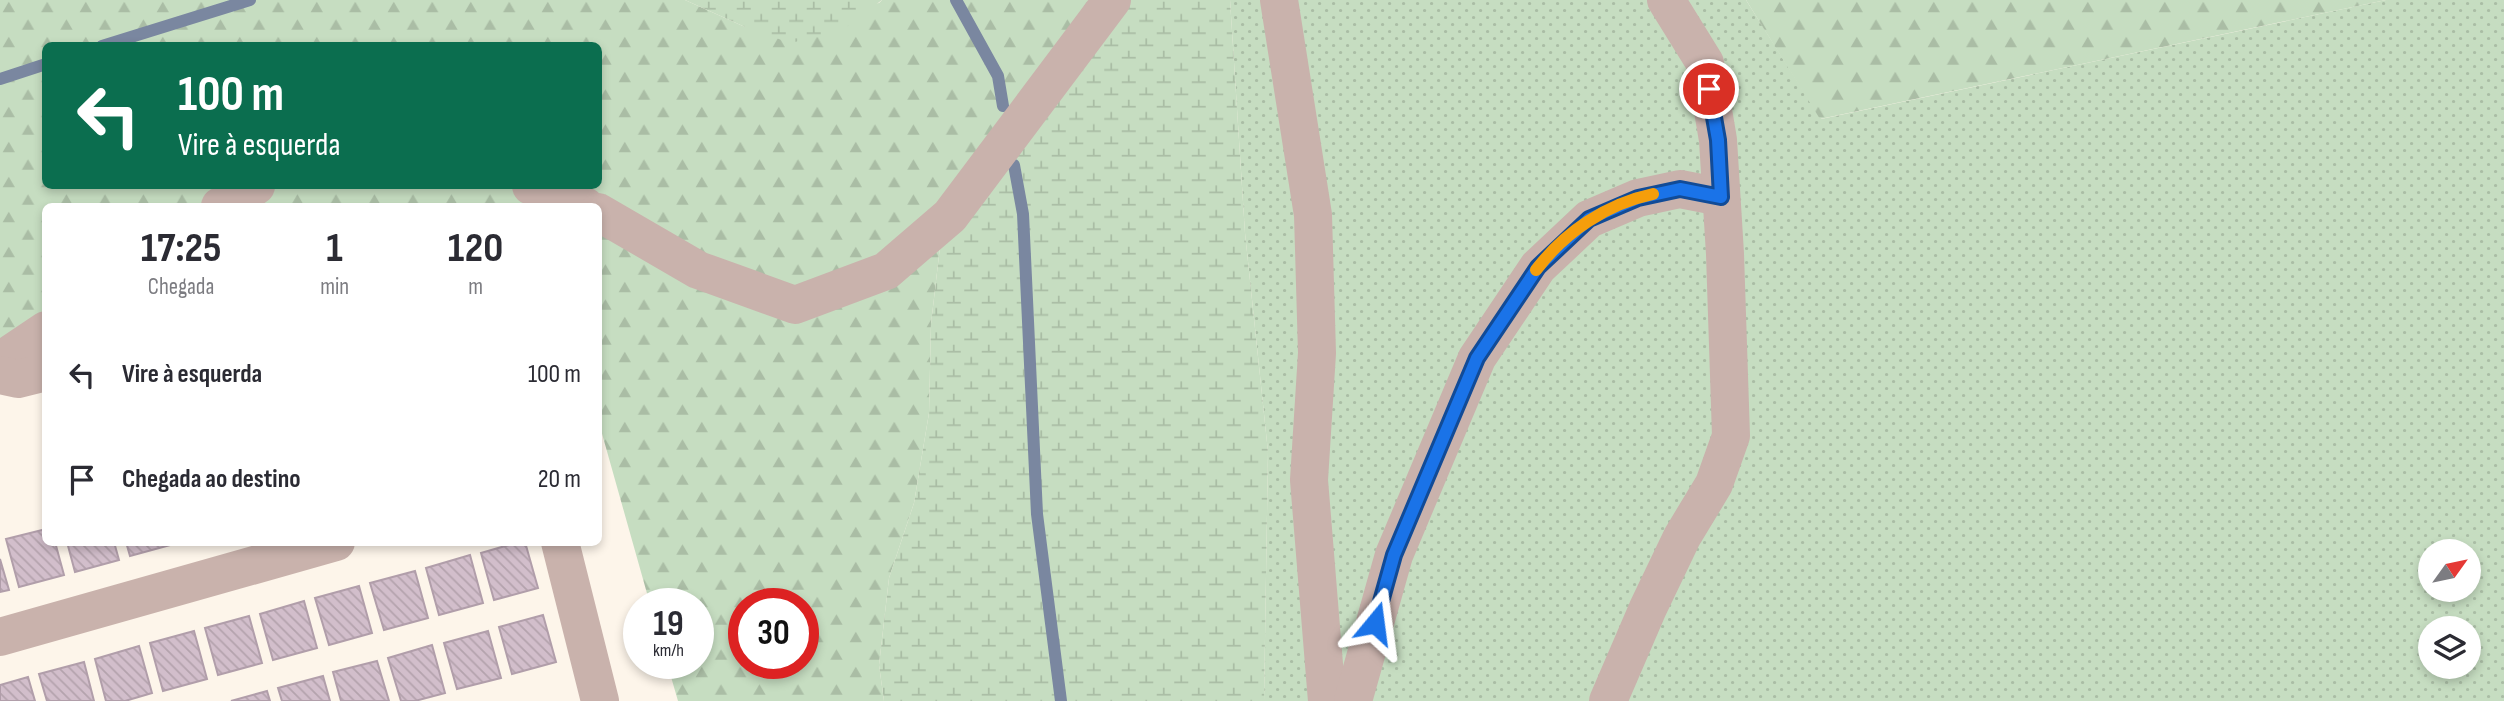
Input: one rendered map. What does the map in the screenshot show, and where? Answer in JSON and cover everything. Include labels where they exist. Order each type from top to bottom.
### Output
[{"type":"street","points":[[602,214],[698,270],[795,305],[886,271],[950,216],[1112,0]]},
{"type":"street","points":[[1279,0],[1313,215],[1317,353],[1309,480],[1327,701]]},
{"type":"street","points":[[1608,701],[1682,537],[1714,484],[1731,436],[1718,140],[1705,63],[1665,0]]},
{"type":"street","points":[[225,203],[251,189]]},
{"type":"street","points":[[539,189],[577,203]]},
{"type":"street","points":[[1353,701],[1394,555],[1477,358],[1538,267],[1589,219],[1638,198],[1680,189],[1721,197]]},
{"type":"street","points":[[0,361],[42,333]]},
{"type":"street","points":[[0,375],[18,379],[42,373]]},
{"type":"street","points":[[0,638],[322,546]]},
{"type":"street","points":[[561,546],[600,701]]},
{"type":"green space","points":[[0,0],[685,0],[745,27],[879,3],[882,0],[1095,0],[941,238],[931,324],[929,413],[914,503],[889,578],[879,665],[884,701],[678,701],[672,679],[714,679],[714,588],[645,588],[602,434],[602,203],[42,203],[42,379],[0,393]]},
{"type":"green space","points":[[685,0],[882,0],[840,32],[790,43],[745,27]]},
{"type":"green space","points":[[1095,0],[1230,0],[1245,233],[1268,452],[1264,701],[884,701],[879,665],[889,578],[914,503],[929,413],[931,324],[941,238]]},
{"type":"green space","points":[[1230,0],[1746,0],[1821,119],[2386,0],[2504,0],[2504,701],[1264,701],[1268,452],[1245,233]]},
{"type":"green space","points":[[1746,0],[2386,0],[1820,119]]},
{"type":"building","points":[[42,530],[42,546],[56,546],[64,575],[19,587],[6,539]]},
{"type":"building","points":[[68,546],[115,546],[119,560],[75,572]]},
{"type":"building","points":[[127,546],[167,546],[130,556]]},
{"type":"building","points":[[505,546],[526,546],[538,588],[494,600],[481,553]]},
{"type":"building","points":[[470,555],[483,603],[439,615],[426,568]]},
{"type":"building","points":[[0,559],[9,590],[0,592]]},
{"type":"building","points":[[415,571],[428,618],[384,630],[370,583]]},
{"type":"building","points":[[359,586],[372,633],[329,645],[315,598]]},
{"type":"building","points":[[304,601],[317,648],[273,660],[260,614]]},
{"type":"building","points":[[543,615],[556,662],[512,674],[499,627]]},
{"type":"building","points":[[249,616],[262,663],[218,675],[205,628]]},
{"type":"building","points":[[194,631],[207,679],[163,691],[150,643]]},
{"type":"building","points":[[488,631],[501,678],[457,689],[444,643]]},
{"type":"building","points":[[432,645],[445,693],[415,701],[401,701],[388,658]]},
{"type":"building","points":[[139,646],[152,693],[125,701],[106,701],[95,659]]},
{"type":"building","points":[[377,661],[389,701],[341,701],[333,672]]},
{"type":"building","points":[[84,662],[94,701],[47,701],[39,674]]},
{"type":"building","points":[[323,676],[330,701],[282,701],[278,688]]},
{"type":"building","points":[[28,677],[35,701],[0,701],[0,685]]},
{"type":"building","points":[[267,691],[270,701],[231,701]]},
{"type":"waterway","points":[[115,42],[250,0]]},
{"type":"waterway","points":[[956,0],[998,76],[1003,106]]},
{"type":"waterway","points":[[0,79],[42,65]]},
{"type":"waterway","points":[[1014,165],[1023,214],[1037,514],[1061,701]]},
{"type":"slow traffic","points":[[1536,270],[1589,219],[1653,194]]},
{"type":"route","points":[[1375,623],[1394,555],[1477,358],[1538,267],[1589,219],[1638,198],[1680,189],[1721,197],[1718,140],[1709,89]]}]
